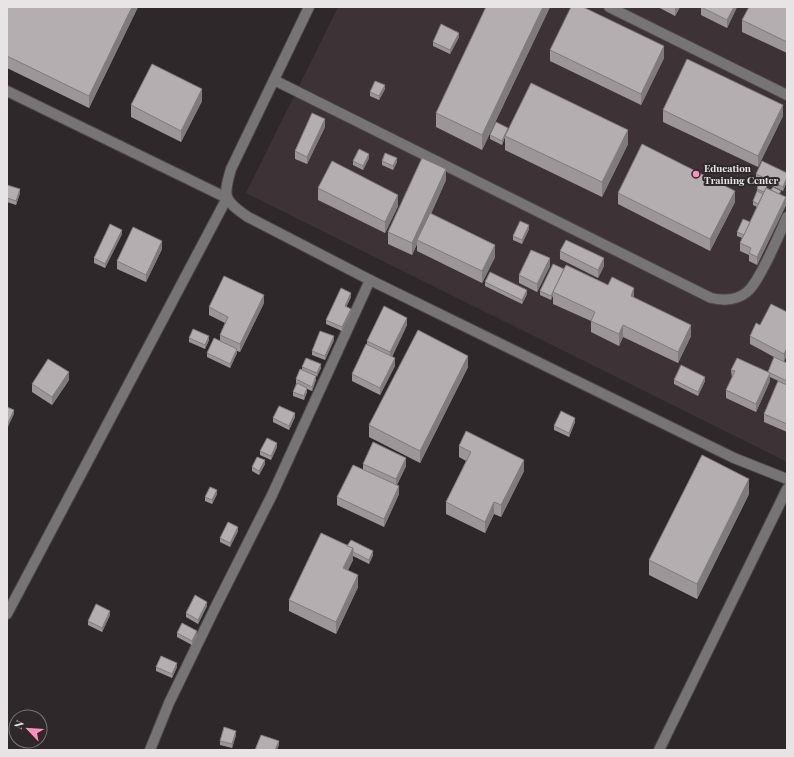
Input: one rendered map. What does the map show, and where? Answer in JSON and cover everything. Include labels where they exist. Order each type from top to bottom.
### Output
[{"type":"street","points":[[7,614],[227,198],[226,187],[231,168],[309,7]]},
{"type":"street","points":[[609,7],[787,96]]},
{"type":"street","points":[[274,80],[711,298],[723,301],[734,299],[747,292],[756,281],[787,217]]},
{"type":"street","points":[[7,91],[227,198],[236,208],[248,217],[370,280],[734,458],[787,479]]},
{"type":"street","points":[[150,750],[169,703],[272,495],[370,280]]},
{"type":"street","points":[[659,750],[787,489]]},
{"type":"shaded area","points":[[338,7],[787,7],[787,462],[246,193]]},
{"type":"building","points":[[7,7],[132,7],[89,96],[7,56]]},
{"type":"building","points":[[486,7],[543,7],[482,135],[436,113]]},
{"type":"building","points":[[571,7],[583,7],[664,46],[641,94],[550,50]]},
{"type":"building","points":[[701,7],[734,7],[727,20]]},
{"type":"building","points":[[749,7],[787,7],[787,42],[742,20]]},
{"type":"building","points":[[441,24],[459,33],[450,50],[433,42]]},
{"type":"building","points":[[687,59],[783,105],[758,156],[663,110]]},
{"type":"building","points":[[152,64],[202,89],[181,131],[131,105]]},
{"type":"building","points":[[375,81],[385,85],[379,96],[370,92]]},
{"type":"building","points":[[531,83],[628,130],[602,182],[505,136]]},
{"type":"building","points":[[312,113],[325,119],[307,157],[295,151]]},
{"type":"building","points":[[496,122],[508,128],[502,141],[490,135]]},
{"type":"building","points":[[642,144],[735,191],[710,239],[618,193]]},
{"type":"building","points":[[359,149],[369,154],[363,166],[353,161]]},
{"type":"building","points":[[385,153],[397,158],[393,166],[382,161]]},
{"type":"building","points":[[422,158],[446,169],[412,243],[388,232]]},
{"type":"building","points":[[332,161],[398,195],[385,222],[318,188]]},
{"type":"building","points":[[762,161],[787,173],[783,187],[756,174]]},
{"type":"building","points":[[759,183],[767,186],[764,192],[757,189]]},
{"type":"building","points":[[7,185],[20,189],[16,201],[7,198]]},
{"type":"building","points":[[773,187],[781,191],[779,194],[771,190]]},
{"type":"building","points":[[766,188],[786,197],[757,257],[749,253],[751,248],[740,243]]},
{"type":"building","points":[[757,191],[763,194],[758,204],[753,201]]},
{"type":"building","points":[[430,213],[495,245],[482,271],[417,240]]},
{"type":"building","points":[[743,219],[750,222],[744,235],[737,232]]},
{"type":"building","points":[[520,221],[529,225],[522,240],[513,236]]},
{"type":"building","points":[[110,224],[122,230],[105,264],[94,258]]},
{"type":"building","points":[[133,227],[162,241],[146,275],[117,261]]},
{"type":"building","points":[[566,240],[604,258],[598,270],[560,251]]},
{"type":"building","points":[[531,250],[550,258],[537,284],[519,275]]},
{"type":"building","points":[[553,264],[564,269],[551,296],[540,291]]},
{"type":"building","points":[[566,265],[608,285],[612,277],[634,288],[631,296],[691,325],[678,352],[623,325],[619,334],[591,321],[595,312],[553,292]]},
{"type":"building","points":[[490,272],[527,290],[522,300],[485,282]]},
{"type":"building","points":[[224,276],[264,295],[240,344],[220,335],[228,317],[209,307]]},
{"type":"building","points":[[341,288],[351,293],[345,306],[351,309],[342,327],[326,320]]},
{"type":"building","points":[[771,304],[787,312],[787,348],[784,354],[750,336],[756,323],[760,325]]},
{"type":"building","points":[[384,306],[407,318],[390,352],[367,341]]},
{"type":"building","points":[[193,329],[209,336],[205,345],[189,338]]},
{"type":"building","points":[[418,330],[468,356],[420,451],[369,425]]},
{"type":"building","points":[[320,331],[334,336],[325,356],[312,351]]},
{"type":"building","points":[[214,338],[237,349],[230,364],[207,353]]},
{"type":"building","points":[[366,344],[395,358],[380,388],[352,374]]},
{"type":"building","points":[[774,357],[787,363],[787,381],[768,372]]},
{"type":"building","points":[[306,358],[321,364],[317,373],[302,367]]},
{"type":"building","points":[[737,358],[770,373],[756,404],[726,390],[735,371],[731,370]]},
{"type":"building","points":[[48,359],[69,372],[52,397],[32,384]]},
{"type":"building","points":[[681,365],[705,377],[698,392],[674,380]]},
{"type":"building","points":[[300,369],[316,376],[312,387],[296,379]]},
{"type":"building","points":[[778,381],[787,385],[787,424],[764,414]]},
{"type":"building","points":[[297,383],[307,388],[304,396],[293,392]]},
{"type":"building","points":[[279,406],[295,413],[289,426],[273,418]]},
{"type":"building","points":[[7,407],[14,410],[7,425]]},
{"type":"building","points":[[561,411],[575,418],[569,433],[554,426]]},
{"type":"building","points":[[466,431],[524,460],[501,505],[494,502],[485,522],[446,502],[471,452],[459,446]]},
{"type":"building","points":[[267,438],[277,443],[271,456],[260,451]]},
{"type":"building","points":[[373,442],[406,458],[396,479],[363,464]]},
{"type":"building","points":[[702,455],[749,479],[697,584],[649,560]]},
{"type":"building","points":[[257,457],[265,460],[259,471],[252,467]]},
{"type":"building","points":[[353,465],[399,486],[384,519],[337,497]]},
{"type":"building","points":[[210,487],[217,490],[212,500],[205,497]]},
{"type":"building","points":[[228,522],[238,527],[230,543],[220,538]]},
{"type":"building","points":[[321,533],[353,548],[343,568],[358,575],[336,622],[289,600]]},
{"type":"building","points":[[351,540],[373,551],[369,560],[353,552],[353,548],[347,546]]},
{"type":"building","points":[[195,595],[207,602],[198,620],[186,613]]},
{"type":"building","points":[[96,604],[110,611],[102,628],[88,621]]},
{"type":"building","points":[[182,623],[197,631],[192,641],[177,633]]},
{"type":"building","points":[[161,656],[177,663],[172,674],[156,667]]},
{"type":"building","points":[[224,727],[236,731],[232,744],[220,741]]},
{"type":"building","points":[[261,735],[279,741],[275,750],[255,750]]},
{"type":"place","name":"Education Training Center","points":[[696,174]]}]
